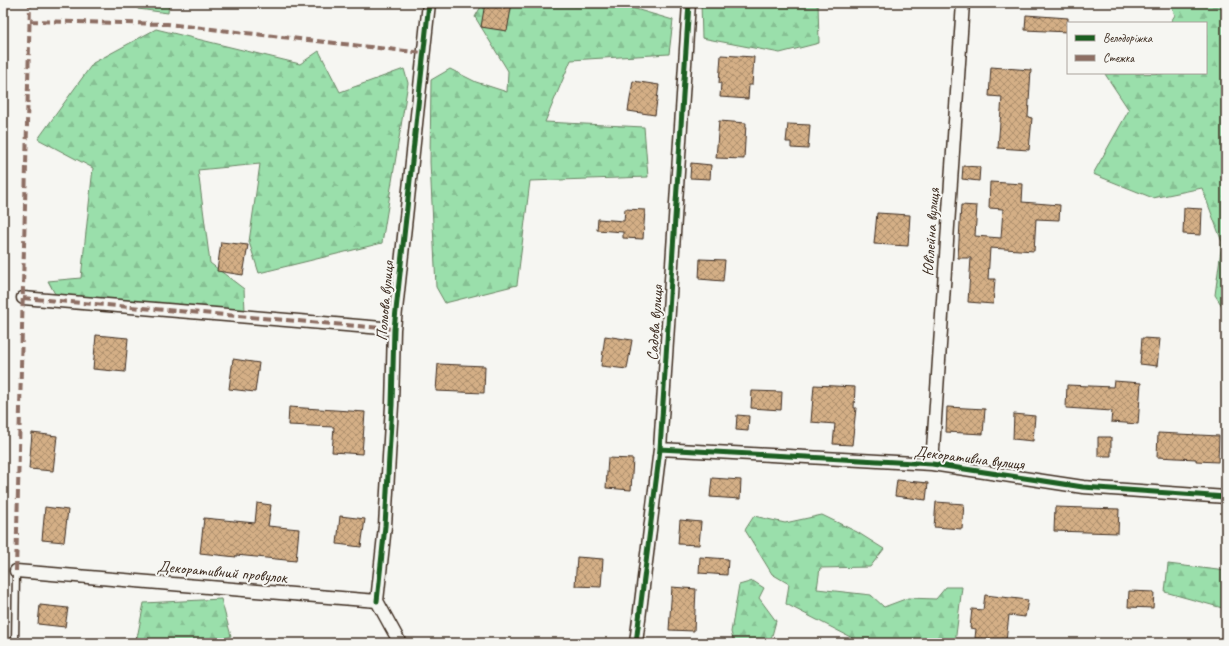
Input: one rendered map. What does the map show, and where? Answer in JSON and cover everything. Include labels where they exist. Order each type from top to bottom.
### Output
[{"type":"street","name":"Польова вулиця","points":[[377,601],[385,526],[392,405],[394,329],[428,3]]},
{"type":"street","name":"Садова вулиця","points":[[636,643],[660,449],[689,3]]},
{"type":"street","name":"Ювілейна вулиця","points":[[932,464],[963,3]]},
{"type":"street","points":[[23,298],[394,329]]},
{"type":"street","name":"Декоративна вулиця","points":[[660,449],[932,464],[1083,487],[1226,497]]},
{"type":"street","name":"Декоративний провулок","points":[[16,571],[377,601]]},
{"type":"street","points":[[377,601],[400,643]]},
{"type":"lane","points":[[15,643],[16,571]]},
{"type":"green space","points":[[134,3],[169,3],[168,13],[138,9]]},
{"type":"green space","points":[[483,3],[615,3],[673,20],[669,54],[571,60],[545,122],[644,127],[648,177],[530,181],[517,285],[445,303],[436,287],[430,162],[431,80],[450,69],[476,82],[507,92],[508,71],[475,17]]},
{"type":"green space","points":[[701,3],[818,3],[819,43],[780,53],[702,38]]},
{"type":"green space","points":[[1170,3],[1226,3],[1226,312],[1215,295],[1222,242],[1202,188],[1153,198],[1093,174],[1129,110],[1105,74],[1207,74],[1207,22],[1171,22],[1175,15]]},
{"type":"green space","points":[[156,29],[300,64],[319,51],[340,92],[404,69],[408,83],[382,243],[259,273],[249,242],[260,164],[198,170],[210,263],[244,289],[245,311],[55,294],[48,281],[81,278],[93,168],[38,139],[93,63]]},
{"type":"green space","points":[[822,515],[857,532],[884,549],[870,567],[820,568],[817,589],[871,595],[884,607],[908,598],[936,599],[946,587],[962,587],[955,643],[862,643],[786,604],[789,584],[772,574],[745,530],[754,516],[785,523]]},
{"type":"green space","points":[[1168,564],[1226,571],[1226,609],[1165,592]]},
{"type":"green space","points":[[753,581],[764,588],[759,598],[776,621],[770,643],[734,643],[731,632],[739,585]]},
{"type":"green space","points":[[221,599],[231,636],[213,643],[136,643],[144,603]]},
{"type":"building","points":[[485,3],[512,3],[507,31],[481,27]]},
{"type":"building","points":[[1026,15],[1068,18],[1067,32],[1025,30]]},
{"type":"building","points":[[721,55],[754,57],[752,85],[749,85],[748,99],[720,97],[721,83],[719,83]]},
{"type":"building","points":[[991,67],[1031,70],[1028,117],[1032,118],[1029,150],[998,148],[1002,97],[989,96]]},
{"type":"building","points":[[633,81],[659,85],[655,115],[628,111]]},
{"type":"building","points":[[719,121],[746,123],[744,159],[716,158]]},
{"type":"building","points":[[788,124],[810,125],[808,149],[791,148],[791,142],[786,142]]},
{"type":"building","points":[[691,163],[711,165],[710,179],[690,178]]},
{"type":"building","points":[[963,166],[980,167],[979,181],[962,179]]},
{"type":"building","points":[[990,182],[1023,184],[1022,202],[1060,205],[1059,220],[1036,219],[1034,251],[990,248],[988,279],[995,279],[993,304],[968,302],[971,258],[958,258],[961,205],[977,206],[975,236],[1001,238],[1003,209],[989,208]]},
{"type":"building","points":[[1184,208],[1202,209],[1201,235],[1183,234]]},
{"type":"building","points":[[625,209],[645,210],[643,239],[623,238],[623,232],[597,230],[598,219],[624,221]]},
{"type":"building","points":[[877,213],[910,215],[908,246],[874,244]]},
{"type":"building","points":[[221,242],[248,245],[243,275],[217,271]]},
{"type":"building","points":[[700,259],[725,260],[723,281],[699,279]]},
{"type":"building","points":[[96,335],[128,338],[125,372],[93,369]]},
{"type":"building","points":[[605,336],[632,340],[627,369],[601,366]]},
{"type":"building","points":[[1142,338],[1160,339],[1157,366],[1140,364]]},
{"type":"building","points":[[233,359],[259,363],[255,392],[229,389]]},
{"type":"building","points":[[438,364],[485,366],[484,393],[436,391]]},
{"type":"building","points":[[1114,381],[1141,383],[1138,424],[1111,422],[1112,411],[1066,408],[1067,385],[1113,387]]},
{"type":"building","points":[[814,385],[855,387],[854,408],[856,408],[852,445],[833,444],[835,424],[811,422]]},
{"type":"building","points":[[752,391],[782,392],[781,410],[751,408]]},
{"type":"building","points":[[289,407],[365,412],[362,454],[332,452],[334,427],[288,425]]},
{"type":"building","points":[[947,407],[985,409],[983,434],[946,432]]},
{"type":"building","points":[[1014,414],[1035,416],[1033,441],[1013,439]]},
{"type":"building","points":[[737,415],[749,416],[748,431],[736,430]]},
{"type":"building","points":[[32,433],[57,436],[53,471],[29,469]]},
{"type":"building","points":[[1158,433],[1219,436],[1218,462],[1157,457]]},
{"type":"building","points":[[1098,437],[1111,437],[1111,456],[1098,456]]},
{"type":"building","points":[[608,458],[633,459],[631,490],[606,488]]},
{"type":"building","points":[[712,478],[741,480],[740,499],[710,497]]},
{"type":"building","points":[[897,480],[928,483],[926,500],[895,496]]},
{"type":"building","points":[[936,502],[964,504],[962,529],[934,527]]},
{"type":"building","points":[[257,503],[271,505],[268,526],[299,529],[296,561],[200,553],[204,518],[255,523]]},
{"type":"building","points":[[45,507],[68,510],[64,542],[42,540]]},
{"type":"building","points":[[1055,507],[1119,509],[1118,533],[1054,531]]},
{"type":"building","points":[[340,516],[365,519],[361,547],[337,544]]},
{"type":"building","points":[[680,520],[701,522],[699,545],[678,544]]},
{"type":"building","points":[[577,557],[603,559],[601,587],[575,586]]},
{"type":"building","points":[[700,557],[728,559],[727,575],[699,573]]},
{"type":"building","points":[[672,587],[696,589],[694,631],[669,630]]},
{"type":"building","points":[[1129,591],[1154,592],[1153,608],[1128,607]]},
{"type":"building","points":[[985,595],[1028,600],[1025,617],[1009,615],[1006,641],[975,638],[976,629],[970,628],[972,609],[983,610]]},
{"type":"building","points":[[40,605],[68,608],[65,627],[38,624]]},
{"type":"marked path","points":[[16,571],[30,3]]},
{"type":"marked path","points":[[30,21],[167,24],[423,53]]},
{"type":"marked path","points":[[23,298],[394,329]]},
{"type":"cycle path","points":[[377,601],[385,526],[392,405],[394,329],[429,3]]},
{"type":"cycle path","points":[[636,643],[660,449],[689,3]]},
{"type":"cycle path","points":[[660,449],[932,464],[1083,487],[1226,497]]}]
